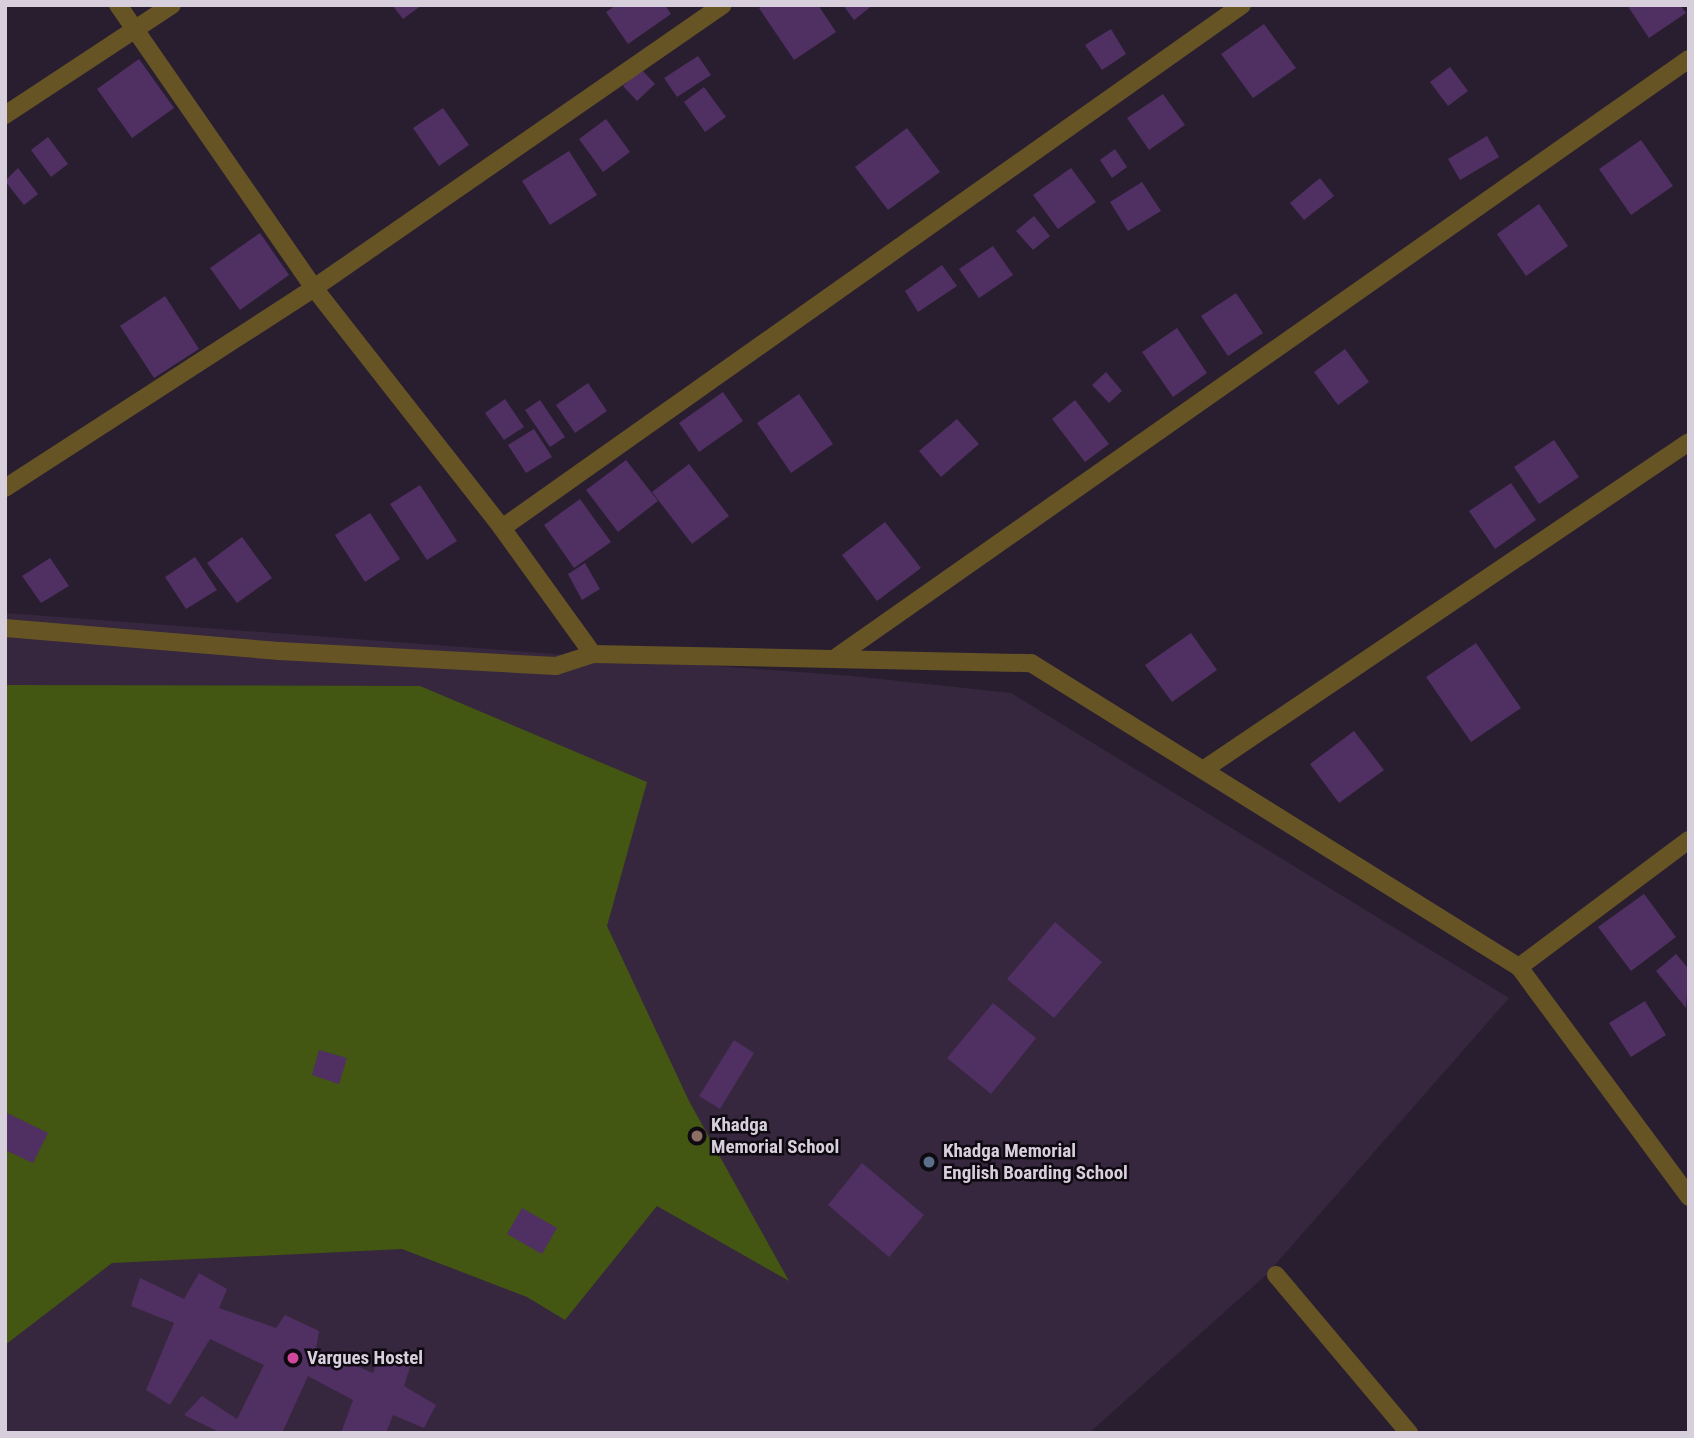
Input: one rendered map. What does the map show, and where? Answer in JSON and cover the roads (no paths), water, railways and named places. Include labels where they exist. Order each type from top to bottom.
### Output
[{"type":"street","points":[[118,5],[314,288],[502,528],[593,654]]},
{"type":"street","points":[[5,115],[137,31],[172,5]]},
{"type":"street","points":[[5,488],[314,288],[722,5]]},
{"type":"street","points":[[502,528],[1242,5]]},
{"type":"street","points":[[838,656],[1689,59]]},
{"type":"street","points":[[1203,770],[1689,442]]},
{"type":"street","points":[[5,628],[279,651],[556,666],[593,654],[838,656],[1031,663],[1519,967],[1689,1197]]},
{"type":"street","points":[[1519,967],[1689,840]]},
{"type":"street","points":[[1276,1275],[1409,1433]]},
{"type":"place","name":"Khadga Memorial School","points":[[697,1136]]},
{"type":"place","name":"Khadga Memorial English Boarding School","points":[[929,1162]]},
{"type":"place","name":"Vargues Hostel","points":[[293,1358]]}]
